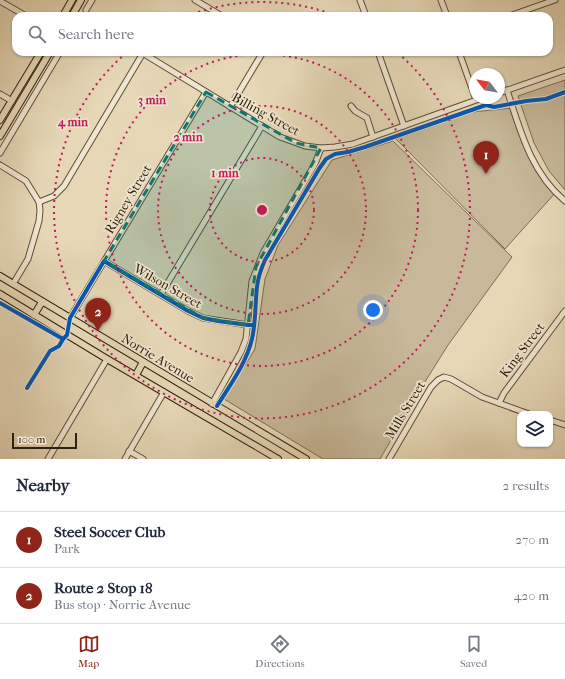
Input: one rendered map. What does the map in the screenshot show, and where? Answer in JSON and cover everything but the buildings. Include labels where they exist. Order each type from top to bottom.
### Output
[{"type":"main road","points":[[66,10],[72,0]]},
{"type":"main road","points":[[75,12],[81,0]]},
{"type":"main road","points":[[0,120],[39,56]]},
{"type":"main road","points":[[0,136],[48,56]]},
{"type":"main road","name":"Norrie Avenue","points":[[0,276],[306,459]]},
{"type":"main road","name":"Norrie Avenue","points":[[0,294],[107,359],[278,459]]},
{"type":"main road","points":[[34,315],[42,302]]},
{"type":"main road","points":[[136,375],[143,362]]},
{"type":"main road","points":[[219,424],[226,412]]},
{"type":"street","points":[[86,10],[92,0]]},
{"type":"street","points":[[195,0],[215,12]]},
{"type":"street","points":[[360,0],[364,12]]},
{"type":"street","points":[[441,0],[446,12]]},
{"type":"street","points":[[520,12],[555,0]]},
{"type":"street","points":[[0,1],[19,12]]},
{"type":"street","points":[[0,154],[58,56]]},
{"type":"street","points":[[39,202],[54,196],[64,186],[140,56]]},
{"type":"street","name":"Billing Street","points":[[147,56],[230,108],[280,137],[305,146],[321,148],[353,144],[469,101]]},
{"type":"street","points":[[230,108],[261,56]]},
{"type":"street","points":[[379,56],[404,126]]},
{"type":"street","points":[[460,56],[469,79]]},
{"type":"street","points":[[565,70],[507,90],[525,144],[533,160],[543,178],[565,201]]},
{"type":"street","name":"Rigney Street","points":[[70,318],[206,92]]},
{"type":"street","points":[[0,94],[12,101]]},
{"type":"street","points":[[351,106],[355,111],[367,118],[373,137]]},
{"type":"street","points":[[161,294],[262,126]]},
{"type":"street","points":[[212,404],[241,352],[246,339],[252,281],[256,268],[263,253],[315,164],[321,148]]},
{"type":"street","points":[[0,165],[26,181],[39,202],[40,210],[39,221],[28,259],[14,284]]},
{"type":"street","name":"Wilson Street","points":[[104,261],[188,311],[203,318],[248,325]]},
{"type":"street","name":"King Street","points":[[499,403],[504,393],[565,311]]},
{"type":"street","points":[[48,459],[107,359]]},
{"type":"street","name":"Mills Street","points":[[389,459],[431,387],[438,380],[444,377],[451,379],[482,398],[499,403]]},
{"type":"street","points":[[125,459],[164,392]]},
{"type":"street","points":[[499,403],[521,411]]},
{"type":"street","points":[[553,421],[565,424]]},
{"type":"street","points":[[129,451],[144,459]]},
{"type":"highlighted area","points":[[206,92],[296,143],[321,148],[256,267],[248,325],[203,318],[104,261]]},
{"type":"shaded area","points":[[565,80],[565,190],[549,171],[534,143],[518,96]]},
{"type":"shaded area","points":[[513,108],[528,156],[556,192],[505,249],[396,139],[472,112]]},
{"type":"shaded area","points":[[393,141],[512,257],[448,345],[380,459],[323,459],[224,399],[255,349],[265,279],[278,245],[332,160]]},
{"type":"cycle path","points":[[217,406],[246,357],[252,339],[257,284],[265,260],[326,159],[335,154],[365,147],[486,105],[494,107],[546,99],[565,92]]},
{"type":"cycle path","points":[[27,388],[50,351],[59,346],[67,335],[70,318],[104,261],[188,311],[203,318],[254,325]]},
{"type":"cycle path","points":[[0,303],[63,339]]},
{"type":"place","name":"Steel Soccer Club","points":[[486,174]]},
{"type":"place","name":"Route 2 Stop 18","points":[[98,331]]}]
